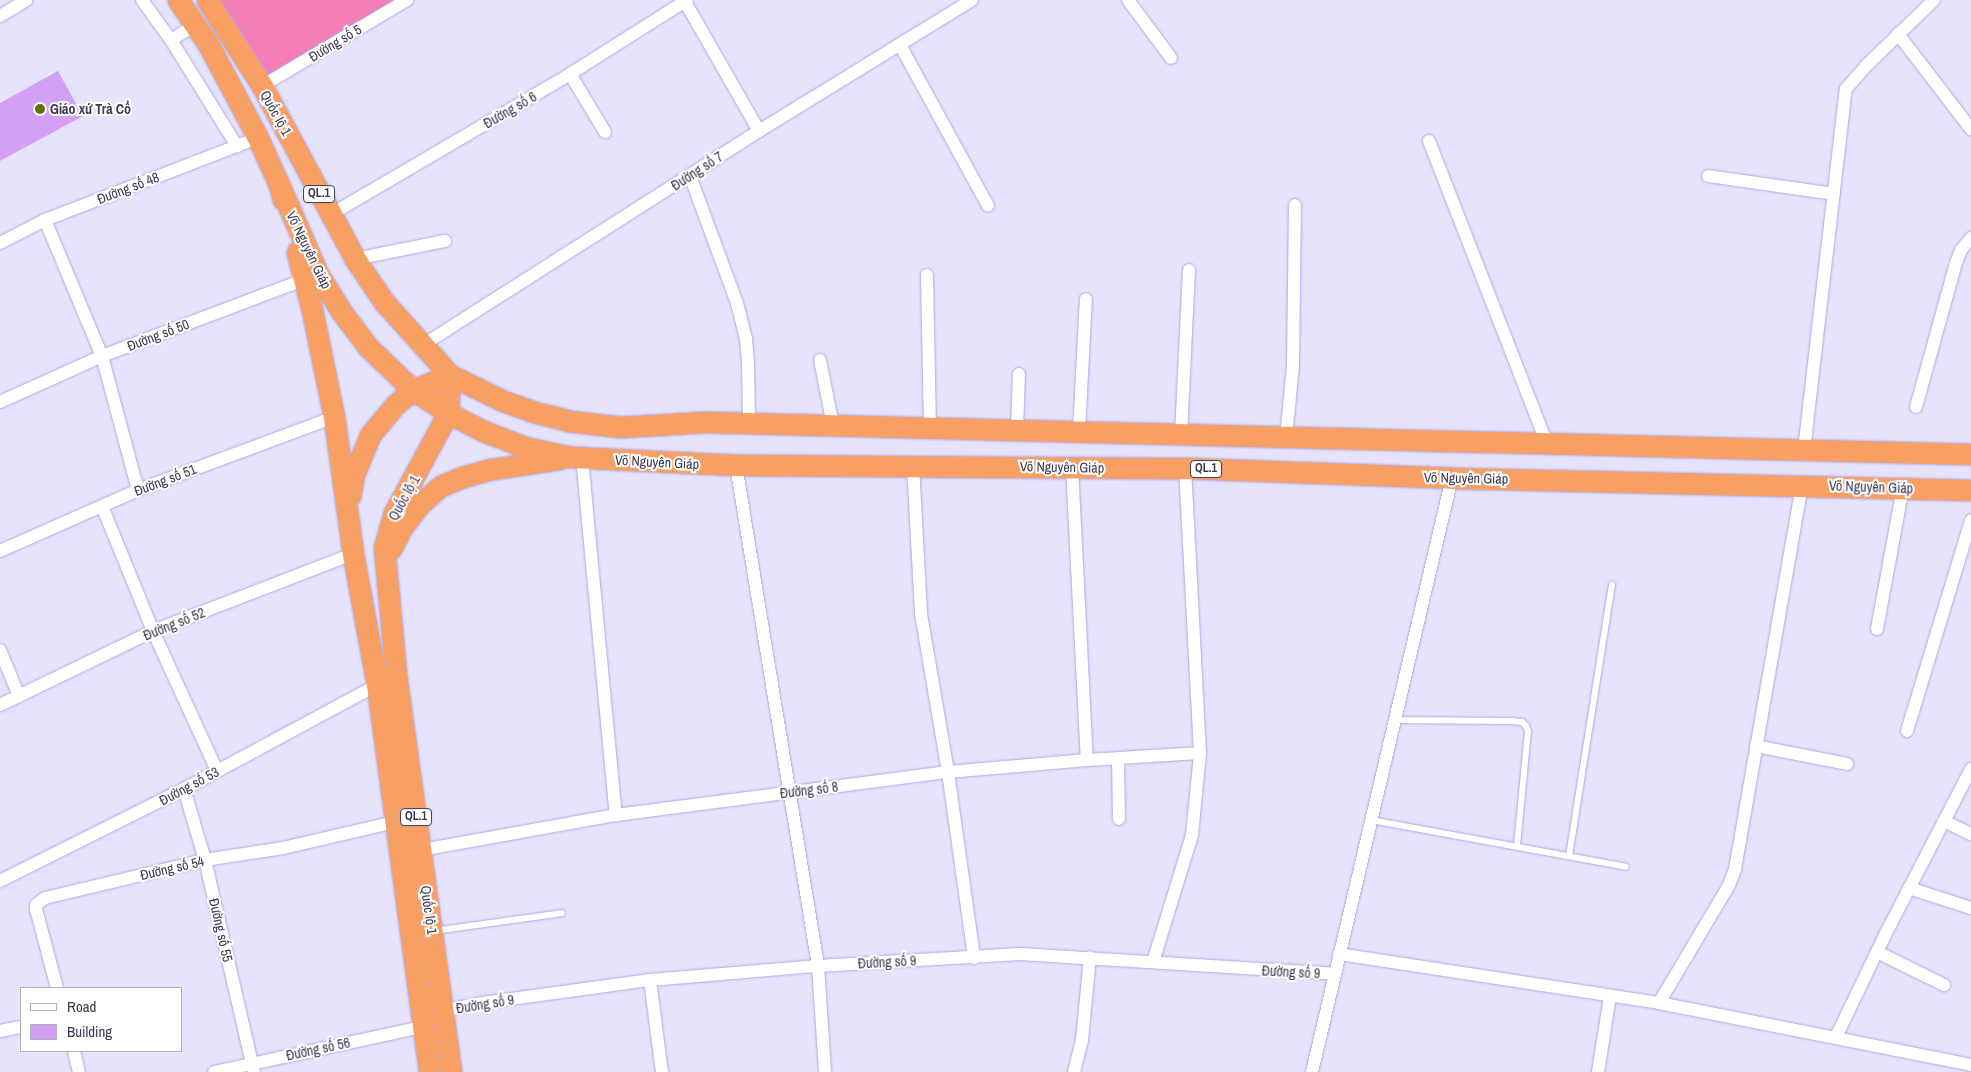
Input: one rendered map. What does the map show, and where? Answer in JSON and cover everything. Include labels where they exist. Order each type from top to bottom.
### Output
[{"type":"highway","name":"Quốc lộ 1","points":[[178,0],[208,44],[258,138],[280,187],[311,277],[376,685],[422,1027],[430,1072]]},
{"type":"highway","name":"Quốc lộ 1","points":[[207,0],[262,86],[355,259],[384,302],[450,375],[448,414],[394,513],[384,547],[384,562],[396,675],[451,1072]]},
{"type":"highway","name":"Võ Nguyên Giáp","points":[[311,277],[368,348],[413,390],[448,414],[483,431],[528,448],[576,458],[736,465],[1185,468],[1452,478],[1971,490]]},
{"type":"highway","name":"QL.1","points":[[450,375],[501,400],[534,412],[569,421],[621,427],[705,422],[1971,454]]},
{"type":"highway","points":[[348,512],[354,474],[370,435],[395,404],[413,390],[450,375]]},
{"type":"highway","points":[[384,562],[401,529],[420,504],[441,486],[462,477],[492,469],[576,458]]},
{"type":"street","points":[[0,16],[27,0]]},
{"type":"street","points":[[142,0],[171,40],[237,146]]},
{"type":"street","name":"Đường số 5","points":[[262,86],[407,0]]},
{"type":"street","name":"Đường số 7","points":[[423,345],[759,131],[972,0]]},
{"type":"street","points":[[1128,0],[1171,58]]},
{"type":"street","points":[[1804,450],[1846,89],[1868,64],[1934,0]]},
{"type":"street","points":[[685,1],[759,131]]},
{"type":"street","name":"Đường số 6","points":[[330,215],[570,74],[685,1]]},
{"type":"street","points":[[171,40],[195,25]]},
{"type":"street","points":[[1898,34],[1971,129]]},
{"type":"street","points":[[900,45],[988,206]]},
{"type":"street","points":[[570,74],[604,132]]},
{"type":"street","name":"Đường số 48","points":[[0,243],[45,220],[258,138]]},
{"type":"street","points":[[1429,141],[1547,443]]},
{"type":"street","points":[[690,176],[737,303],[746,338],[749,423]]},
{"type":"street","points":[[1708,176],[1834,194]]},
{"type":"street","points":[[1286,437],[1293,365],[1295,205]]},
{"type":"street","points":[[45,220],[102,356],[138,490]]},
{"type":"street","points":[[1916,407],[1956,263],[1961,250],[1971,238]]},
{"type":"street","points":[[355,259],[445,241]]},
{"type":"street","points":[[1181,434],[1188,270]]},
{"type":"street","points":[[927,275],[930,428]]},
{"type":"street","name":"Đường số 50","points":[[0,402],[102,356],[311,277]]},
{"type":"street","points":[[1079,431],[1086,299]]},
{"type":"street","points":[[820,360],[833,425]]},
{"type":"street","points":[[1017,430],[1019,374]]},
{"type":"street","name":"Đường số 51","points":[[0,551],[138,490],[334,416]]},
{"type":"street","points":[[576,458],[616,815]]},
{"type":"street","points":[[736,465],[818,966],[825,1072]]},
{"type":"street","points":[[912,465],[921,614],[948,772],[974,958]]},
{"type":"street","points":[[1072,467],[1087,760]]},
{"type":"street","points":[[1153,962],[1192,835],[1200,753],[1185,468]]},
{"type":"street","points":[[1312,1072],[1452,478]]},
{"type":"street","points":[[1659,1003],[1729,885],[1734,868],[1802,485]]},
{"type":"street","points":[[1877,629],[1903,488]]},
{"type":"street","points":[[102,506],[153,631],[217,771]]},
{"type":"street","points":[[1907,731],[1971,520]]},
{"type":"street","name":"Đường số 52","points":[[0,705],[153,631],[354,554]]},
{"type":"street","points":[[0,650],[19,696]]},
{"type":"street","name":"Đường số 53","points":[[0,882],[184,789],[376,685]]},
{"type":"street","points":[[1756,746],[1847,764]]},
{"type":"street","name":"Đường số 8","points":[[421,850],[616,815],[948,772],[1087,760],[1200,753]]},
{"type":"street","points":[[1118,758],[1119,819]]},
{"type":"street","points":[[1836,1037],[1909,888],[1971,769]]},
{"type":"street","name":"Đường số 55","points":[[184,789],[205,860],[253,1068]]},
{"type":"street","points":[[1944,821],[1971,834]]},
{"type":"street","name":"Đường số 54","points":[[57,987],[36,909],[45,898],[205,860],[284,848],[395,822]]},
{"type":"street","points":[[1909,888],[1971,908]]},
{"type":"street","points":[[1877,952],[1944,986]]},
{"type":"street","name":"Đường số 9","points":[[442,1011],[482,1003],[650,980],[818,966],[1020,954],[1334,974]]},
{"type":"street","points":[[1339,954],[1659,1003],[1836,1037],[1968,1067]]},
{"type":"street","points":[[1074,1072],[1082,1040],[1090,957]]},
{"type":"street","points":[[650,980],[662,1072]]},
{"type":"street","points":[[1598,1072],[1610,996]]},
{"type":"street","points":[[0,1031],[20,1027]]},
{"type":"street","name":"Đường số 56","points":[[214,1072],[253,1068],[422,1027]]},
{"type":"street","points":[[74,1052],[80,1072]]},
{"type":"lane","points":[[1569,856],[1612,584]]},
{"type":"lane","points":[[1395,720],[1511,720],[1522,722],[1526,726],[1528,731],[1517,846]]},
{"type":"lane","points":[[1371,820],[1626,867]]},
{"type":"lane","points":[[432,932],[562,913]]},
{"type":"shaded area","points":[[216,0],[394,0],[267,76]]},
{"type":"building","name":"Giáo xứ Trà Cổ","points":[[58,71],[83,116],[0,161],[0,103]]},
{"type":"place","name":"Giáo xứ Trà Cổ","points":[[40,109]]}]
